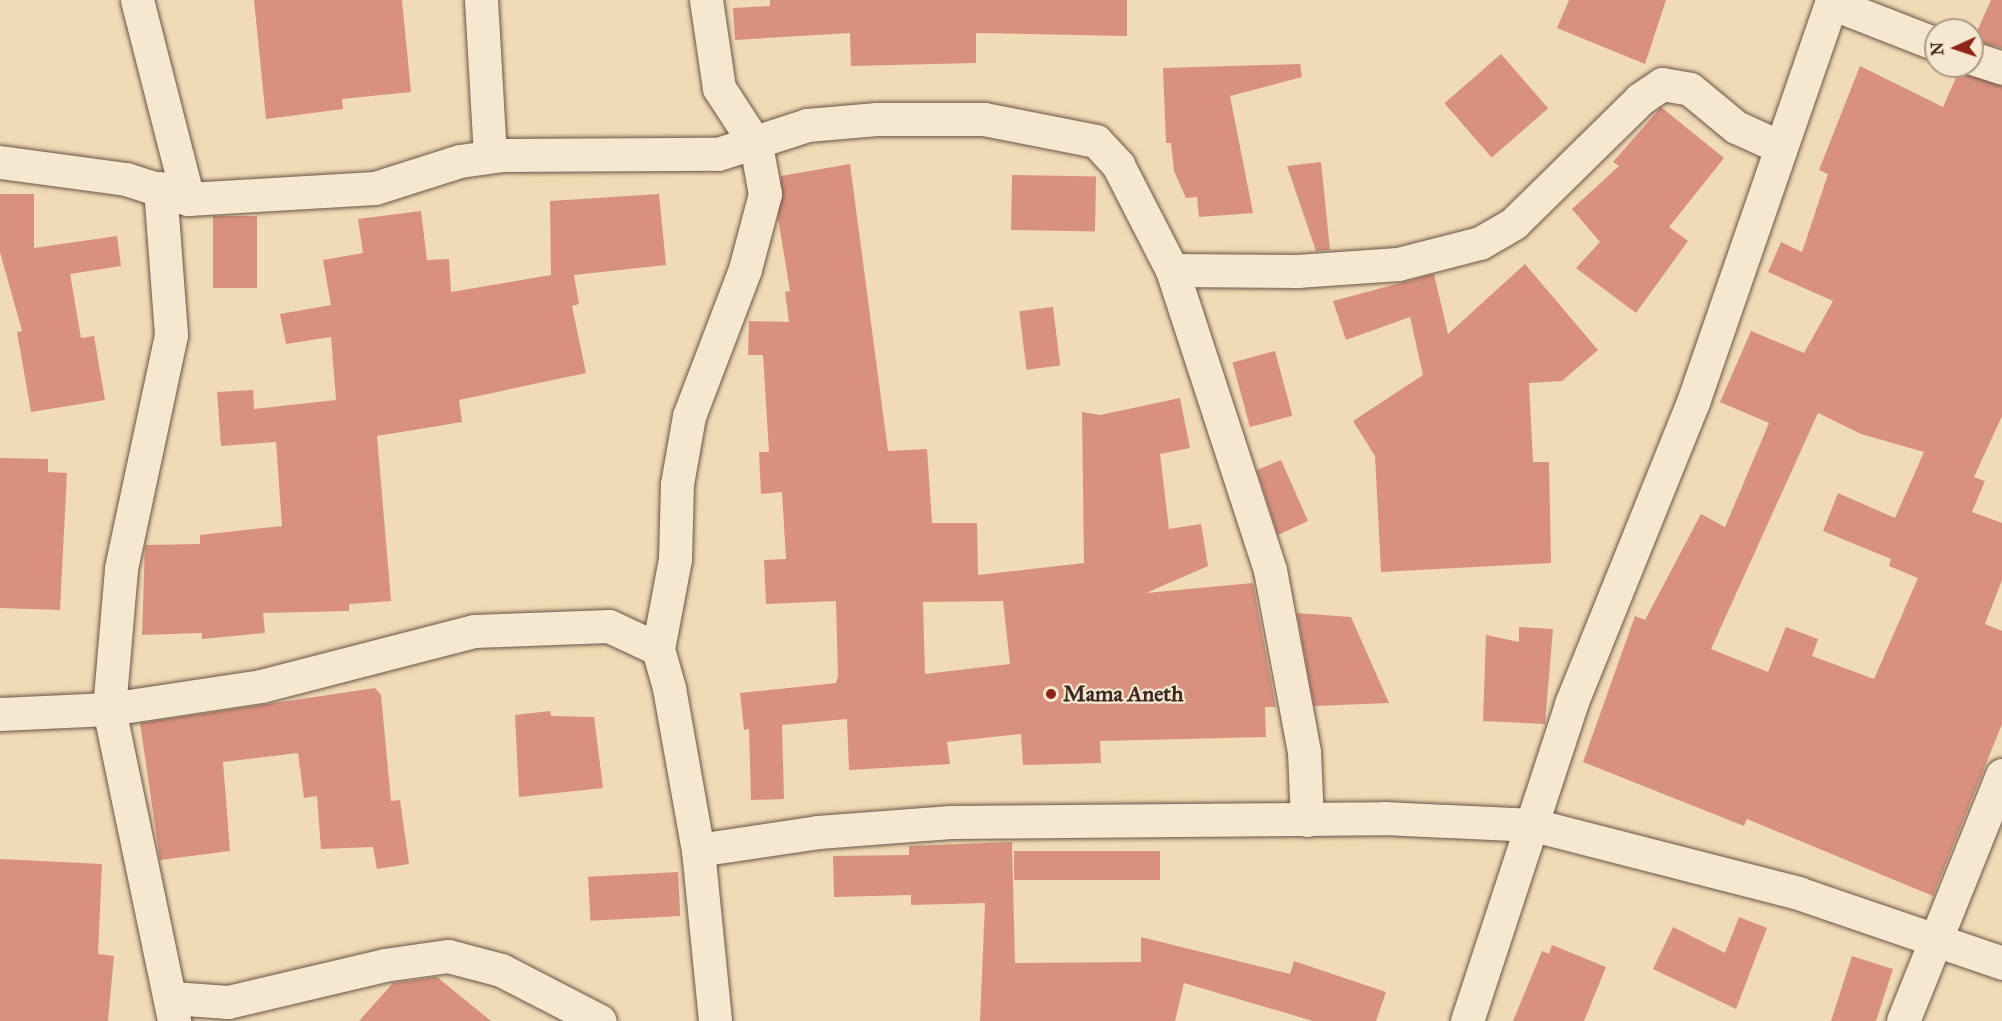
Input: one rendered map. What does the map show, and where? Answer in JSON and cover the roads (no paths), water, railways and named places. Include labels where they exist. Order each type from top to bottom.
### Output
[{"type":"street","points":[[137,0],[174,194],[171,335],[121,569],[109,709],[173,1010],[228,1002],[384,965],[448,956],[501,970],[600,1021]]},
{"type":"street","points":[[481,0],[490,156]]},
{"type":"street","points":[[706,0],[719,88],[756,145],[765,194],[745,269],[689,416],[677,484],[675,558],[658,649],[698,850],[715,1021]]},
{"type":"street","points":[[1467,1021],[1534,825],[1571,704],[1743,268],[1780,147],[1831,1],[1924,39]]},
{"type":"street","points":[[1984,62],[2002,68]]},
{"type":"street","points":[[1172,270],[1297,271],[1398,264],[1480,243],[1514,224],[1640,99],[1662,84],[1689,89],[1736,127],[1780,147]]},
{"type":"street","points":[[0,162],[174,194],[375,188],[490,156],[691,155],[756,145],[807,125],[947,117],[1089,137],[1118,165],[1172,270],[1270,570],[1304,752],[1307,820]]},
{"type":"street","points":[[0,714],[109,709],[261,686],[407,645],[513,626],[609,626],[658,649]]},
{"type":"street","points":[[1903,1021],[1931,942],[2002,775]]},
{"type":"street","points":[[698,850],[818,832],[951,822],[1307,820],[1534,825],[1798,893],[1931,942],[2002,963]]},
{"type":"place","name":"Mama Aneth","points":[[1051,694]]}]
